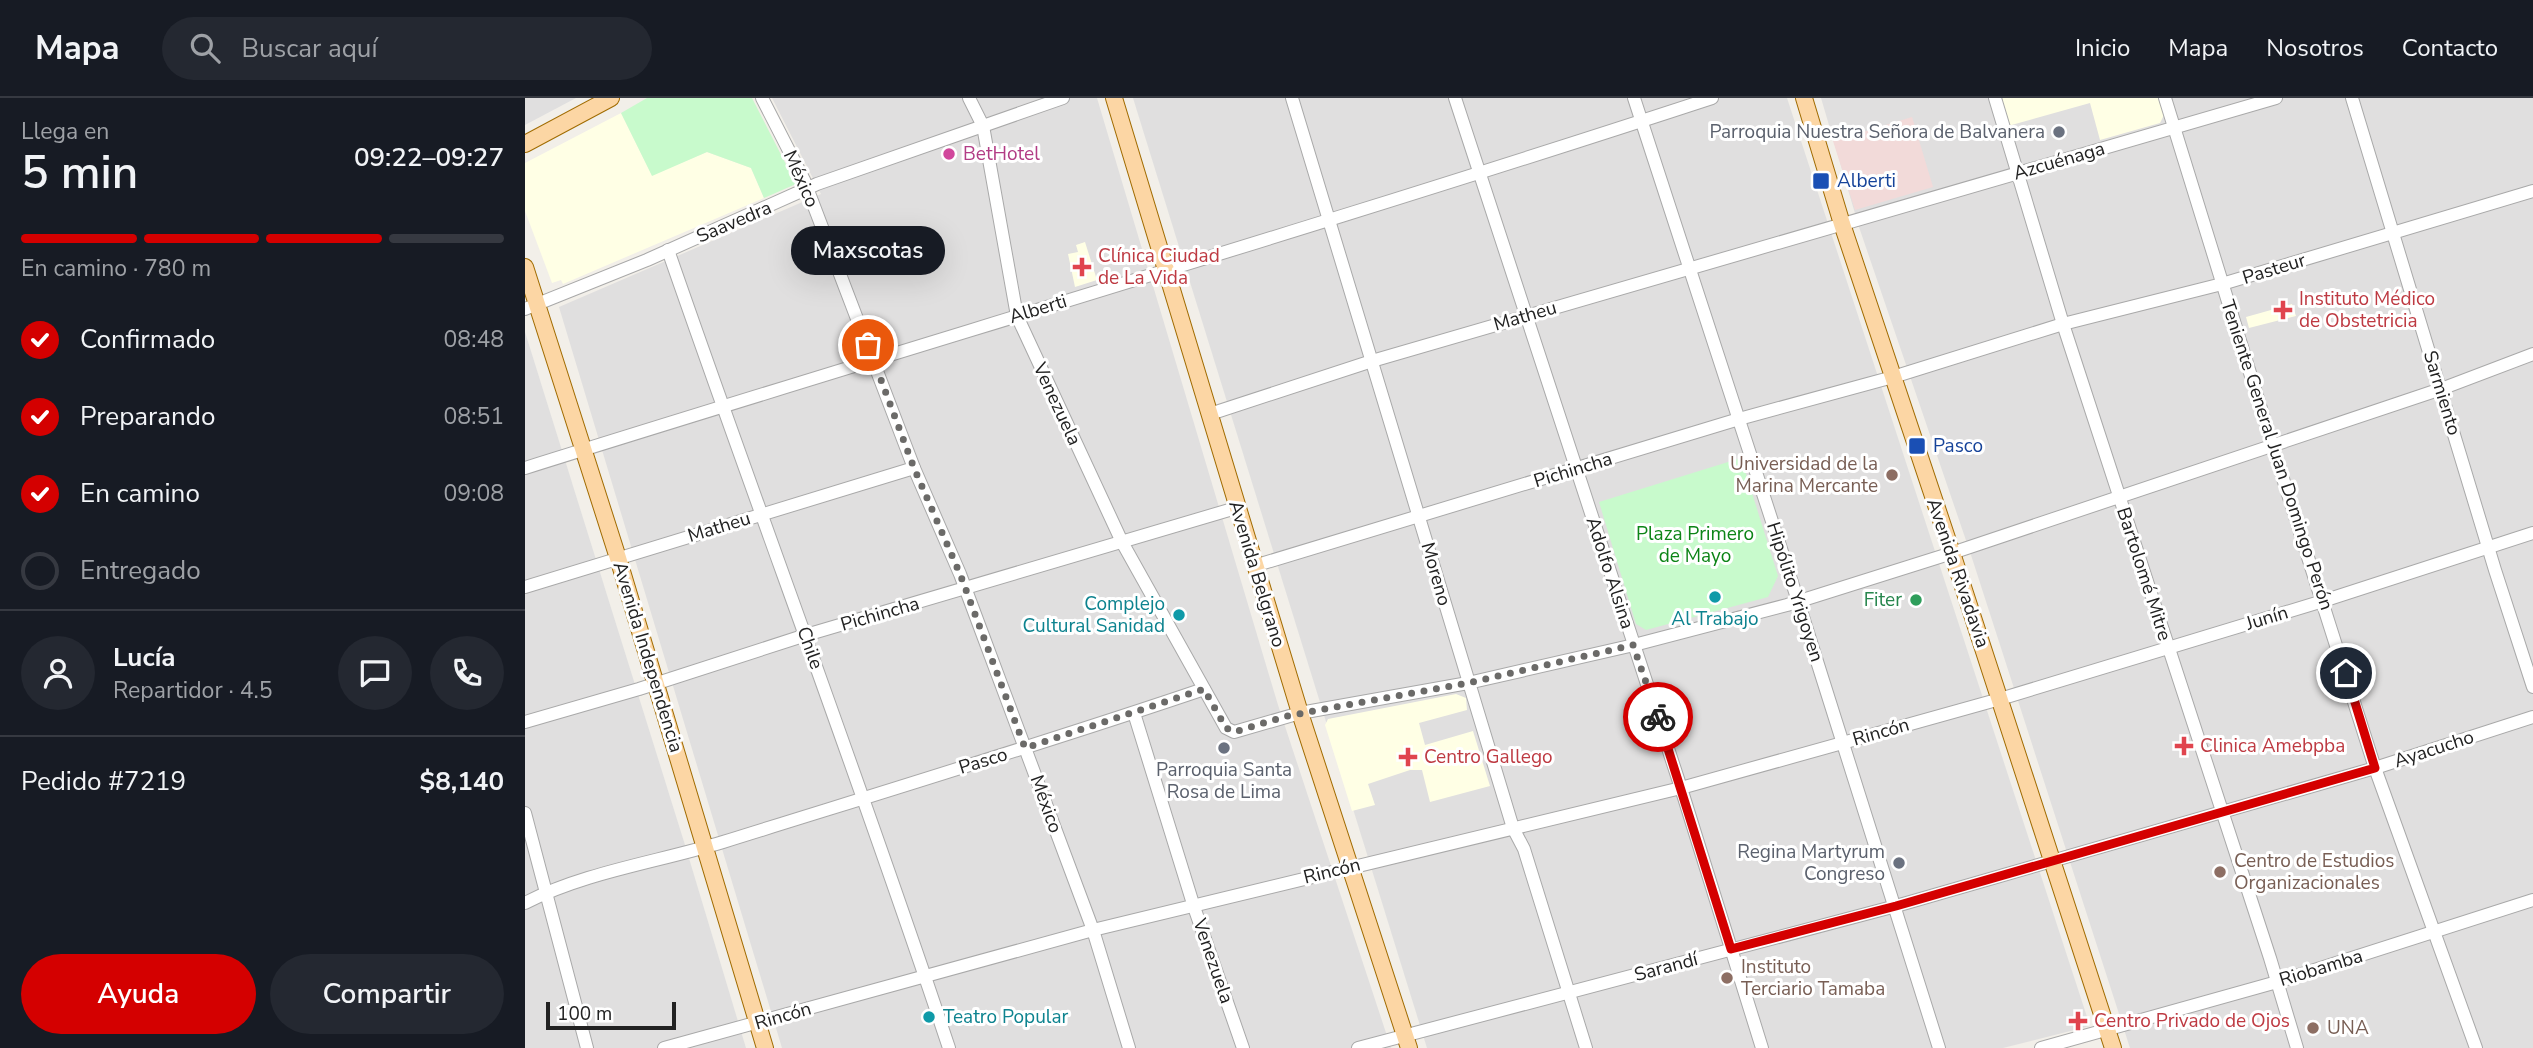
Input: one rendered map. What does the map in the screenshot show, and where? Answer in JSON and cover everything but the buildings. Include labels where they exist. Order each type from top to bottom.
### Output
[{"type":"main road","points":[[525,144],[611,98]]},
{"type":"main road","name":"Avenida Belgrano","points":[[1114,98],[1254,566],[1407,1042]]},
{"type":"main road","name":"Avenida Rivadavia","points":[[1804,98],[1842,224],[2113,1048]]},
{"type":"main road","name":"Avenida Independencia","points":[[525,267],[532,307],[584,450],[618,558],[765,1048]]},
{"type":"street","name":"México","points":[[762,98],[807,189],[914,468],[965,589],[1093,930],[1129,1048]]},
{"type":"street","name":"Venezuela","points":[[969,98],[983,126],[1017,316],[1122,542],[1204,689]]},
{"type":"street","name":"Saavedra","points":[[532,307],[807,189],[1063,98]]},
{"type":"street","name":"Moreno","points":[[1292,98],[1331,220],[1468,683],[1513,828],[1524,849],[1586,1048]]},
{"type":"street","name":"Adolfo Alsina","points":[[1455,98],[1681,788],[1762,1048]]},
{"type":"street","name":"Hipólito Yrigoyen","points":[[1634,98],[1844,743],[1939,1048]]},
{"type":"street","name":"Alberti","points":[[525,468],[1331,220],[1712,98]]},
{"type":"street","name":"Bartolomé Mitre","points":[[1994,98],[2063,324],[2223,812],[2297,1048]]},
{"type":"street","name":"Teniente General Juan Domingo Perón","points":[[2165,98],[2375,768],[2476,1048]]},
{"type":"street","name":"Azcuénaga","points":[[1842,224],[2276,98]]},
{"type":"street","name":"Sarmiento","points":[[2352,98],[2533,687]]},
{"type":"street","name":"Pasteur","points":[[1893,377],[2063,324],[2223,284],[2533,191]]},
{"type":"street","name":"Matheu","points":[[1210,414],[1373,361],[1842,224]]},
{"type":"street","name":"Chile","points":[[669,250],[949,1048]]},
{"type":"street","points":[[1204,689],[1226,728],[1234,732],[1300,713],[1468,683],[1633,645],[1798,601],[1952,553],[2441,389],[2533,354]]},
{"type":"street","name":"Pichincha","points":[[1254,566],[1739,419],[1893,377]]},
{"type":"street","name":"Matheu","points":[[525,587],[914,468]]},
{"type":"street","name":"Pichincha","points":[[525,722],[806,635],[1236,508]]},
{"type":"street","name":"Junín","points":[[2000,699],[2323,601],[2533,533]]},
{"type":"street","name":"Pasco","points":[[525,903],[548,892],[704,848],[1204,689]]},
{"type":"street","name":"Rincón","points":[[664,1048],[1093,930],[1681,788],[2000,699]]},
{"type":"street","name":"Venezuela","points":[[1134,713],[1194,906],[1243,1048]]},
{"type":"street","name":"Ayacucho","points":[[2053,860],[2375,768],[2533,717]]},
{"type":"street","points":[[525,813],[587,1048]]},
{"type":"street","name":"Sarandí","points":[[1359,1048],[1407,1042],[1569,993],[1896,906],[2053,860]]},
{"type":"street","name":"Riobamba","points":[[2041,1048],[2277,982],[2533,900]]},
{"type":"shaded area","points":[[525,98],[576,98],[525,125]]},
{"type":"shaded area","points":[[772,98],[1097,98],[1278,705],[1391,1048],[782,1048],[559,307],[821,194]]},
{"type":"shaded area","points":[[1133,98],[1787,98],[2090,1026],[2003,1048],[1427,1048]]},
{"type":"shaded area","points":[[1821,98],[2533,98],[2533,1048],[2130,1048],[1971,555],[1859,227]]},
{"type":"shaded area","points":[[2000,98],[2159,98],[2164,115],[2160,123],[2100,140],[2090,103],[2008,126]]},
{"type":"shaded area","points":[[621,113],[652,175],[707,152],[751,168],[764,198],[563,284],[561,280],[552,283],[525,211],[525,163]]},
{"type":"shaded area","points":[[1912,117],[1933,187],[1855,210],[1833,141]]},
{"type":"shaded area","name":"Clínica Ciudad de La Vida","points":[[1085,242],[1097,280],[1075,287],[1068,254],[1078,252],[1076,245]]},
{"type":"shaded area","name":"Instituto Médico de Obstetricia","points":[[2292,304],[2296,316],[2249,328],[2246,317]]},
{"type":"shaded area","points":[[525,332],[685,845],[746,1048],[525,1048]]},
{"type":"shaded area","name":"Centro Gallego","points":[[1456,694],[1466,698],[1467,710],[1419,723],[1425,745],[1473,731],[1490,786],[1430,802],[1422,770],[1410,770],[1368,784],[1375,805],[1352,811],[1325,725],[1328,719]]},
{"type":"green space","points":[[647,98],[752,98],[796,184],[764,198],[751,168],[707,152],[652,176],[621,113]]},
{"type":"green space","name":"Plaza Primero de Mayo","points":[[1741,458],[1778,576],[1768,597],[1646,630],[1636,624],[1599,502]]},
{"type":"way so far","points":[[868,345],[914,468],[960,574],[1025,748],[1204,689],[1226,728],[1234,732],[1287,716],[1468,683],[1633,645],[1658,717]]},
{"type":"place","name":"Parroquia Nuestra Señora de Balvanera","points":[[2059,132]]},
{"type":"place","name":"BetHotel","points":[[949,154]]},
{"type":"place","name":"Alberti","points":[[1821,181]]},
{"type":"place","name":"Clínica Ciudad de La Vida","points":[[1082,267]]},
{"type":"place","name":"Instituto Médico de Obstetricia","points":[[2283,310]]},
{"type":"place","name":"Maxscotas","points":[[868,345]]},
{"type":"place","name":"Pasco","points":[[1917,446]]},
{"type":"place","name":"Universidad de la Marina Mercante","points":[[1892,475]]},
{"type":"place","name":"Al Trabajo","points":[[1715,597]]},
{"type":"place","name":"Fiter","points":[[1916,600]]},
{"type":"place","name":"Complejo Cultural Sanidad","points":[[1179,615]]},
{"type":"place","name":"Clinica Amebpba","points":[[2184,746]]},
{"type":"place","name":"Parroquia Santa Rosa de Lima","points":[[1224,748]]},
{"type":"place","name":"Centro Gallego","points":[[1408,757]]},
{"type":"place","name":"Regina Martyrum Congreso","points":[[1899,863]]},
{"type":"place","name":"Centro de Estudios Organizacionales","points":[[2220,872]]},
{"type":"place","name":"Instituto Terciario Tamaba","points":[[1727,978]]},
{"type":"place","name":"Teatro Popular","points":[[929,1017]]},
{"type":"place","name":"Centro Privado de Ojos","points":[[2078,1021]]},
{"type":"place","name":"UNA","points":[[2313,1028]]},
{"type":"route","points":[[1658,717],[1731,949],[1896,906],[2375,768],[2346,673]]}]
